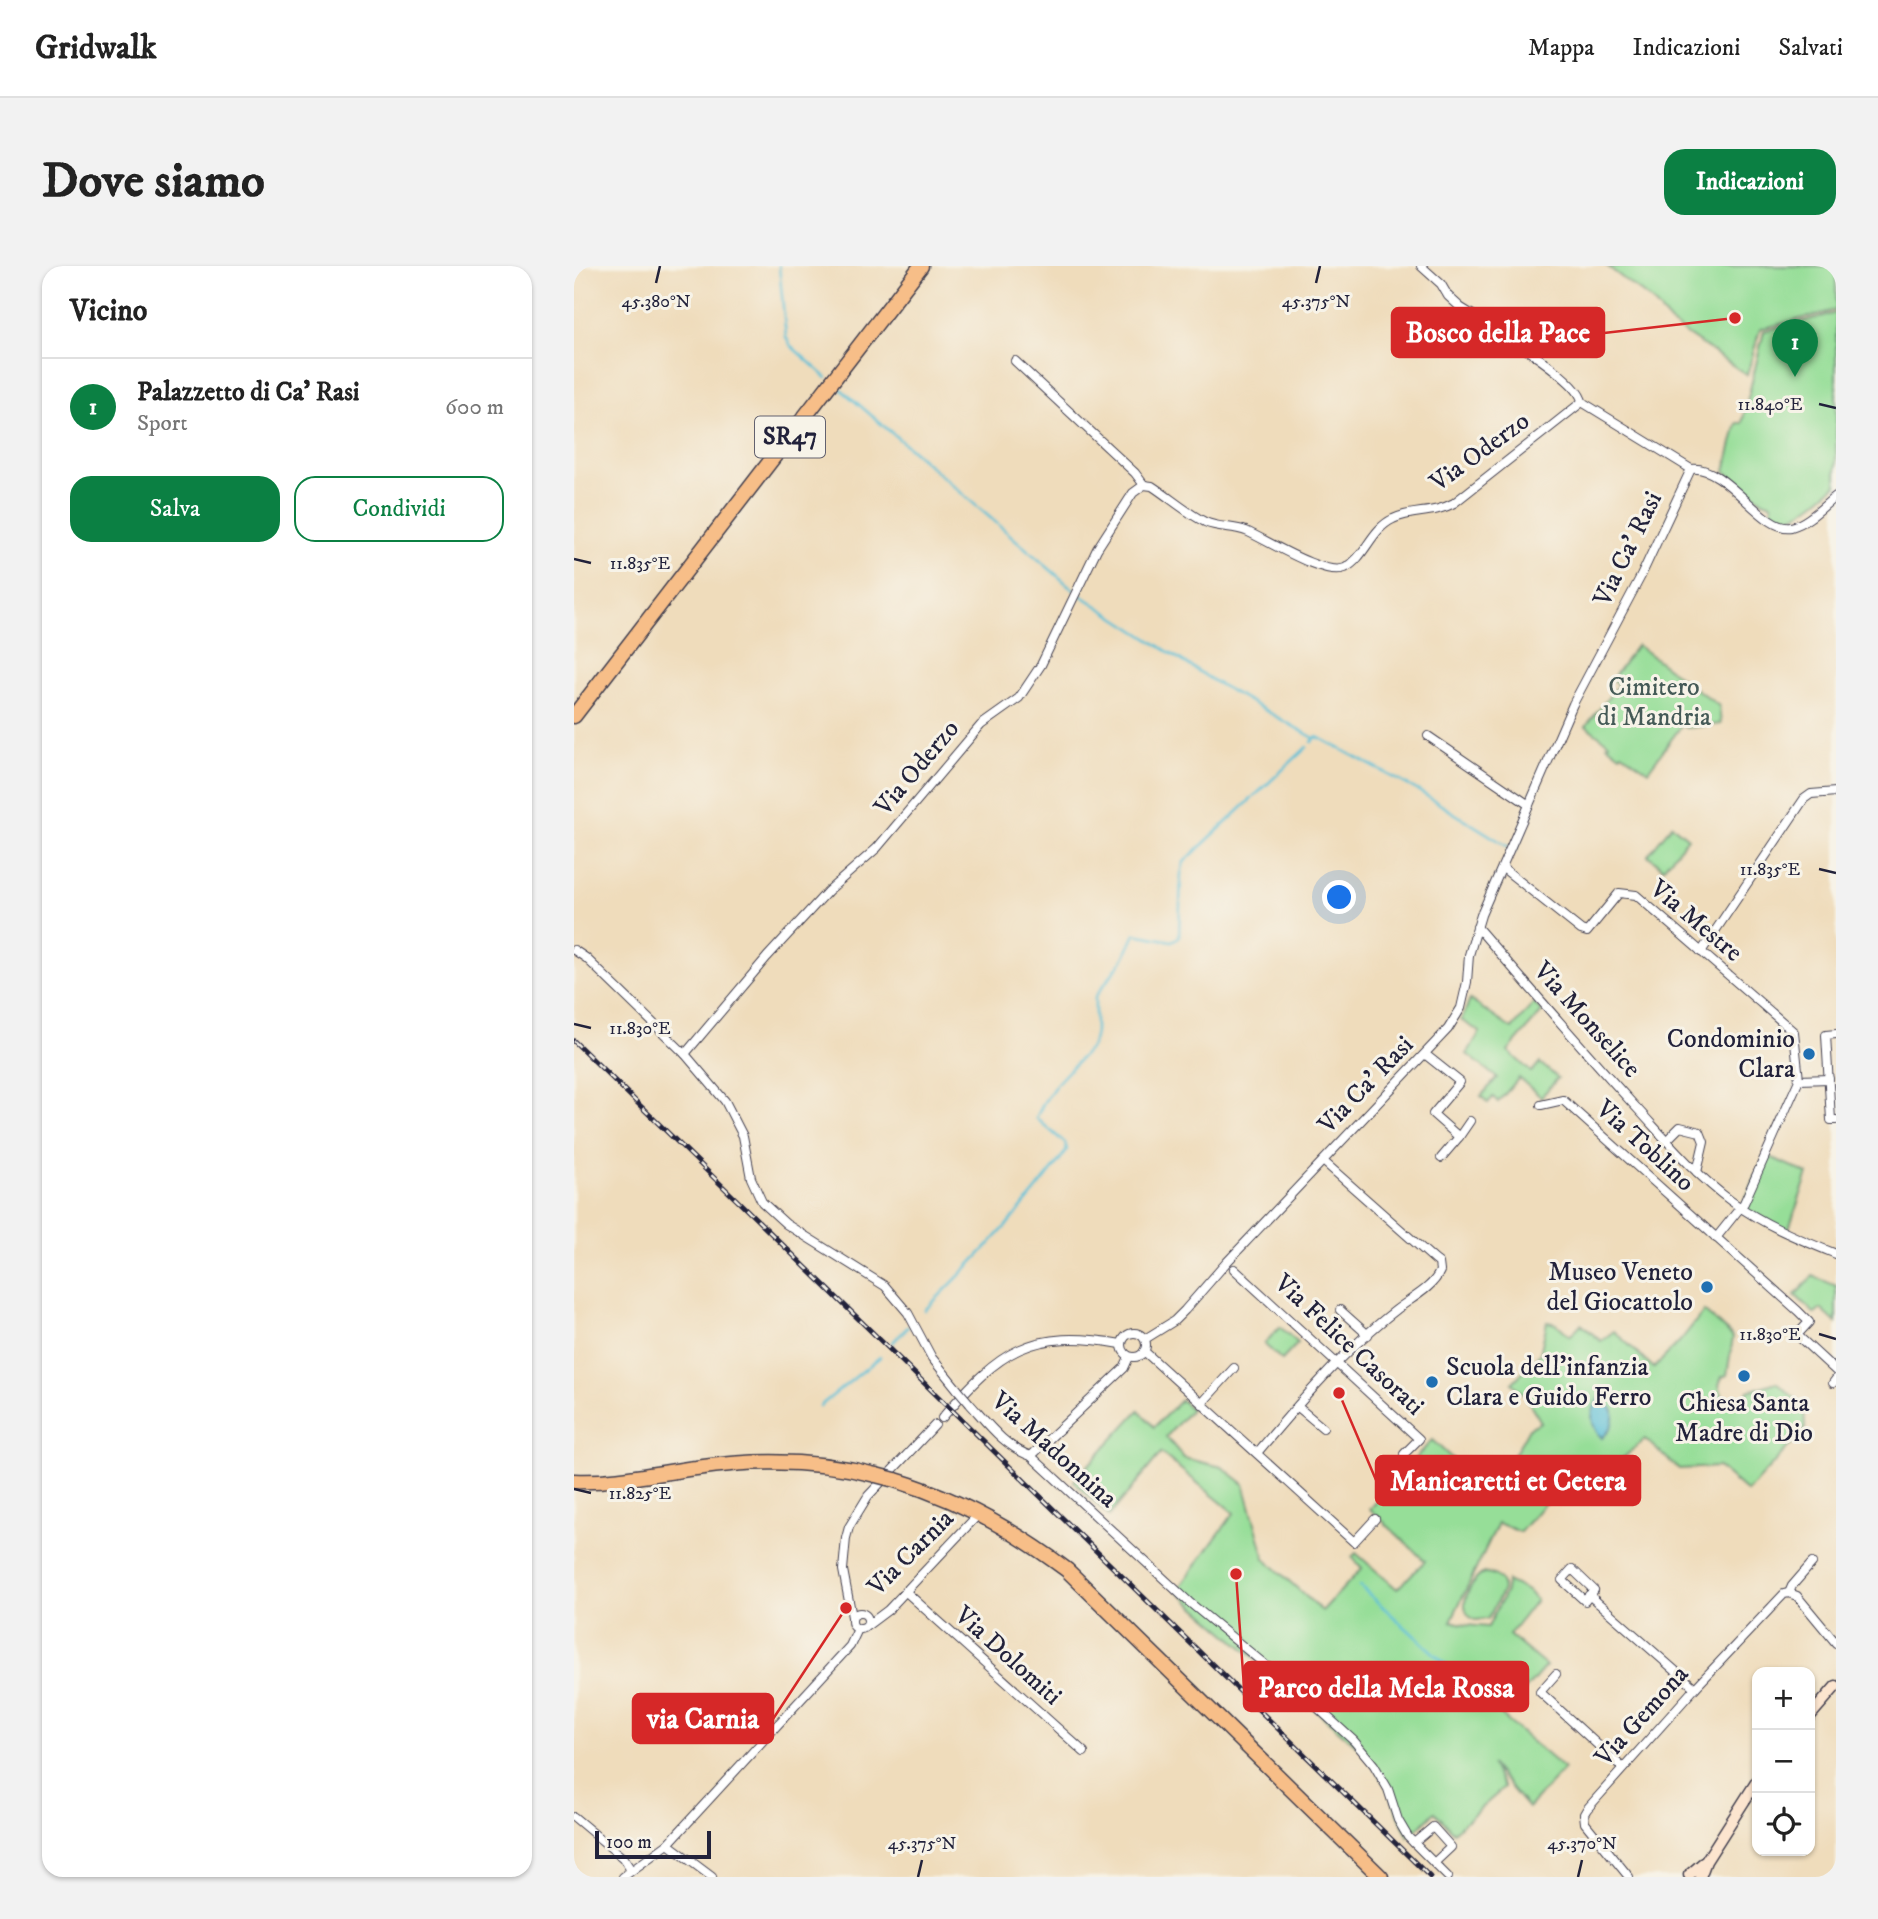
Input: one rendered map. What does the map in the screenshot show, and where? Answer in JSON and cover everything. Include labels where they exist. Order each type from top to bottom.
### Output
[{"type":"highway","name":"SR47","points":[[574,701],[909,266]]},
{"type":"highway","name":"SR47","points":[[574,716],[921,266]]},
{"type":"highway","points":[[574,1481],[613,1480],[697,1467],[758,1462],[808,1463],[895,1480],[936,1494],[985,1516],[1029,1542],[1067,1570],[1381,1877]]},
{"type":"street","points":[[1421,266],[1460,307],[1576,387],[1582,402],[1691,469]]},
{"type":"street","name":"Via Oderzo","points":[[1015,361],[1135,473],[1144,485],[1152,486],[1203,521],[1222,528],[1242,530],[1321,567],[1345,568],[1379,527],[1393,518],[1440,510],[1454,503],[1582,402]]},
{"type":"street","name":"Via Ca' Rasi","points":[[942,1418],[993,1367],[1025,1346],[1058,1338],[1121,1344],[1124,1337],[1131,1332],[1139,1333],[1145,1339],[1174,1321],[1448,1029],[1461,1008],[1469,955],[1477,927],[1529,805],[1573,705],[1641,576],[1691,469],[1698,468],[1713,473],[1772,521],[1784,527],[1797,525],[1836,496]]},
{"type":"street","name":"Via Oderzo","points":[[685,1054],[766,957],[828,891],[877,848],[981,724],[1019,698],[1041,666],[1097,550],[1133,494],[1144,485]]},
{"type":"street","points":[[1428,736],[1529,805]]},
{"type":"street","points":[[1701,952],[1804,799],[1811,794],[1836,792]]},
{"type":"street","name":"Via Mestre","points":[[1503,868],[1587,932],[1619,893],[1636,895],[1794,1032],[1798,1080],[1771,1146],[1741,1208]]},
{"type":"street","name":"Via Monselice","points":[[1477,927],[1666,1141],[1697,1172],[1741,1208],[1776,1230],[1836,1254]]},
{"type":"street","name":"Via Madonnina","points":[[574,950],[586,958],[685,1054],[725,1101],[743,1136],[751,1178],[762,1202],[786,1224],[885,1286],[908,1313],[932,1358],[958,1391],[1008,1445],[1031,1456],[1189,1602],[1354,1741],[1374,1765],[1388,1789],[1398,1820],[1414,1843],[1448,1877]]},
{"type":"street","points":[[1836,1034],[1826,1035],[1831,1120],[1836,1120]]},
{"type":"street","points":[[1426,1055],[1460,1082],[1433,1115],[1459,1137]]},
{"type":"street","points":[[1798,1080],[1829,1079]]},
{"type":"street","name":"Via Toblino","points":[[1541,1105],[1563,1100],[1809,1322],[1797,1335],[1836,1371]]},
{"type":"street","points":[[1441,1158],[1470,1121]]},
{"type":"street","points":[[1666,1141],[1681,1127],[1700,1132],[1704,1142],[1697,1172]]},
{"type":"street","points":[[1257,1453],[1338,1364],[1438,1276],[1439,1263],[1323,1161]]},
{"type":"street","points":[[1716,1238],[1741,1208]]},
{"type":"street","name":"Via Felice Casorati","points":[[1234,1269],[1419,1439],[1404,1454]]},
{"type":"street","points":[[1340,1310],[1368,1335]]},
{"type":"street","points":[[1121,1344],[1123,1352],[1129,1356],[1139,1356],[1144,1351],[1145,1339]]},
{"type":"street","points":[[1144,1351],[1354,1542],[1375,1520]]},
{"type":"street","points":[[1031,1456],[1124,1368],[1129,1356]]},
{"type":"street","points":[[1203,1402],[1234,1368]]},
{"type":"street","points":[[1298,1406],[1323,1428]]},
{"type":"street","points":[[860,1621],[850,1606],[843,1570],[846,1538],[853,1517],[868,1496],[935,1425]]},
{"type":"street","name":"Via Carnia","points":[[622,1877],[668,1844],[854,1641],[860,1621],[877,1617],[888,1610],[975,1518]]},
{"type":"street","name":"Via Gemona","points":[[1629,1877],[1583,1819],[1587,1809],[1779,1598],[1789,1593],[1812,1563]]},
{"type":"street","points":[[1572,1569],[1594,1590],[1589,1595],[1584,1601],[1562,1580],[1572,1569]]},
{"type":"street","name":"Via Dolomiti","points":[[905,1591],[1084,1752]]},
{"type":"street","points":[[1789,1593],[1797,1596],[1836,1643]]},
{"type":"street","points":[[1589,1595],[1695,1688]]},
{"type":"street","points":[[1556,1674],[1540,1692],[1623,1768]]},
{"type":"street","points":[[1815,1710],[1836,1686]]},
{"type":"street","points":[[1693,1877],[1752,1789]]},
{"type":"street","points":[[574,1816],[623,1858],[631,1870]]},
{"type":"street","points":[[1414,1843],[1433,1826],[1451,1847],[1434,1863]]},
{"type":"street","points":[[668,1844],[712,1877]]},
{"type":"green space","points":[[1607,266],[1836,266],[1836,310],[1760,329],[1747,375],[1673,325],[1651,300]]},
{"type":"green space","points":[[1836,313],[1836,485],[1799,513],[1781,517],[1772,511],[1772,504],[1763,501],[1725,471],[1737,423],[1742,423],[1764,331]]},
{"type":"green space","name":"Cimitero di Mandria","points":[[1637,645],[1719,706],[1721,724],[1687,728],[1682,725],[1648,771],[1622,753],[1620,755],[1586,726],[1618,685],[1612,679]]},
{"type":"green space","points":[[1672,825],[1688,838],[1663,868],[1648,855]]},
{"type":"green space","points":[[1470,1000],[1512,1029],[1534,1003],[1542,1012],[1508,1051],[1531,1072],[1540,1063],[1558,1078],[1541,1097],[1519,1078],[1498,1102],[1493,1097],[1488,1103],[1481,1096],[1497,1078],[1467,1054],[1480,1032],[1461,1020]]},
{"type":"green space","points":[[1766,1155],[1808,1174],[1787,1234],[1741,1208]]},
{"type":"green space","points":[[1813,1276],[1836,1286],[1836,1323],[1821,1309],[1815,1314],[1795,1295]]},
{"type":"green space","points":[[1704,1311],[1733,1337],[1727,1375],[1722,1377],[1719,1385],[1723,1398],[1731,1403],[1740,1402],[1748,1391],[1776,1382],[1804,1406],[1805,1429],[1747,1492],[1718,1467],[1679,1469],[1645,1439],[1608,1471],[1585,1457],[1574,1470],[1572,1478],[1567,1477],[1520,1532],[1498,1523],[1451,1621],[1488,1627],[1506,1591],[1507,1581],[1528,1591],[1536,1600],[1509,1635],[1546,1666],[1502,1716],[1564,1769],[1528,1808],[1491,1764],[1504,1788],[1453,1832],[1435,1812],[1408,1837],[1388,1789],[1363,1751],[1177,1591],[1234,1513],[1161,1453],[1109,1516],[1074,1481],[1139,1410],[1154,1427],[1181,1400],[1191,1409],[1166,1437],[1184,1458],[1222,1467],[1244,1484],[1265,1559],[1322,1611],[1362,1568],[1352,1557],[1356,1553],[1397,1589],[1425,1561],[1370,1509],[1432,1440],[1478,1482],[1489,1486],[1507,1468],[1529,1428],[1541,1422],[1524,1394],[1512,1383],[1540,1354],[1547,1322],[1557,1324],[1570,1336],[1581,1324],[1601,1341],[1614,1331],[1654,1368]]},
{"type":"green space","points":[[1280,1327],[1298,1343],[1282,1360],[1264,1344]]},
{"type":"green space","points":[[1484,1573],[1497,1577],[1503,1590],[1488,1619],[1475,1620],[1466,1610],[1466,1596],[1473,1582]]},
{"type":"water","points":[[1601,1397],[1613,1410],[1613,1422],[1602,1438],[1592,1418],[1594,1407]]},
{"type":"waterway","points":[[779,266],[786,337],[790,345],[827,378]]},
{"type":"waterway","points":[[835,384],[1074,590]]},
{"type":"waterway","points":[[1079,594],[1215,682],[1314,738]]},
{"type":"waterway","points":[[1312,742],[1316,737],[1322,739],[1417,790],[1515,851],[1532,812]]},
{"type":"waterway","points":[[925,1310],[999,1233],[1067,1150],[1065,1143],[1036,1118],[1057,1083],[1092,1046],[1095,1032],[1095,997],[1124,958],[1135,934],[1172,941],[1179,937],[1181,874],[1184,862],[1307,747]]},
{"type":"waterway","points":[[892,1343],[908,1327]]},
{"type":"waterway","points":[[820,1406],[880,1357]]},
{"type":"waterway","points":[[1360,1586],[1473,1689]]},
{"type":"railway","points":[[574,1041],[1430,1877]]},
{"type":"place","name":"Bosco della Pace","points":[[1735,318]]},
{"type":"place","name":"Palazzetto di Ca' Rasi","points":[[1795,377]]},
{"type":"place","name":"Condominio Clara","points":[[1809,1054]]},
{"type":"place","name":"Museo Veneto del Giocattolo","points":[[1707,1287]]},
{"type":"place","name":"Chiesa Santa Madre di Dio","points":[[1744,1376]]},
{"type":"place","name":"Scuola dell'infanzia Clara e Guido Ferro","points":[[1432,1382]]},
{"type":"place","name":"Manicaretti et Cetera","points":[[1339,1393]]},
{"type":"place","name":"Parco della Mela Rossa","points":[[1236,1574]]},
{"type":"place","name":"via Carnia","points":[[846,1608]]}]
